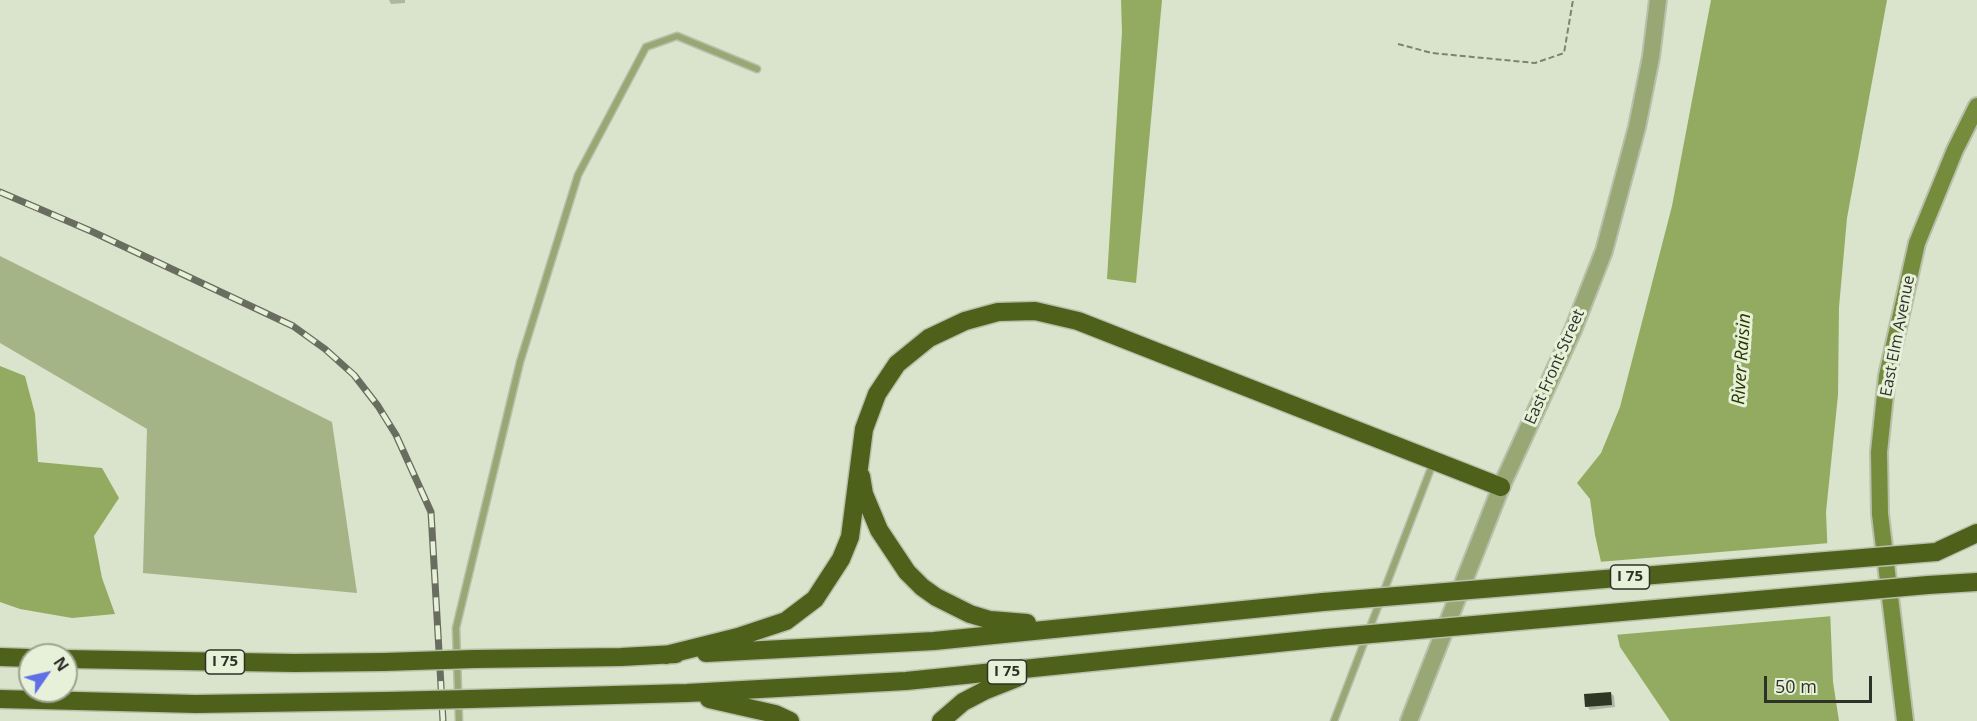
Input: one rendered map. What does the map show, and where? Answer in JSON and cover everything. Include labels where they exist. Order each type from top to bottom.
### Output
[{"type":"highway","points":[[666,655],[738,637],[786,621],[816,599],[841,559],[850,537],[864,429],[877,394],[897,363],[929,338],[964,321],[999,312],[1035,311],[1078,321],[1501,487]]},
{"type":"highway","points":[[859,463],[864,494],[879,530],[907,572],[936,597],[955,608],[990,620],[1110,623]]},
{"type":"highway","points":[[1936,552],[1977,533]]},
{"type":"highway","name":"I 75","points":[[78,659],[294,663],[384,662],[666,655],[934,641],[1323,602],[1977,549]]},
{"type":"highway","name":"I 75","points":[[0,699],[196,704],[386,701],[687,693],[906,681],[1326,638],[1977,582]]},
{"type":"highway","points":[[1958,583],[1977,588]]},
{"type":"highway","points":[[0,657],[18,658]]},
{"type":"highway","points":[[941,721],[963,702],[999,683],[1094,663]]},
{"type":"highway","points":[[687,693],[775,714],[790,721]]},
{"type":"main road","name":"East Elm Avenue","points":[[1905,721],[1880,506],[1879,452],[1887,376],[1917,243],[1955,150],[1977,106]]},
{"type":"street","name":"East Front Street","points":[[1409,721],[1501,487],[1573,330],[1604,251],[1637,127],[1651,57],[1658,0]]},
{"type":"lane","points":[[459,721],[456,628],[520,362],[579,175],[646,47],[677,36],[757,69]]},
{"type":"lane","points":[[1334,721],[1434,459]]},
{"type":"path","points":[[1398,44],[1432,53],[1535,63],[1564,53],[1573,0]]},
{"type":"shaded area","points":[[0,256],[332,422],[357,593],[143,573],[147,429],[0,343]]},
{"type":"water","points":[[1121,0],[1162,0],[1136,283],[1107,279],[1122,32]]},
{"type":"water","name":"River Raisin","points":[[1711,0],[1887,0],[1847,218],[1839,307],[1838,395],[1826,512],[1833,682],[1839,721],[1670,721],[1620,647],[1595,535],[1590,499],[1577,483],[1601,453],[1620,407],[1672,206]]},
{"type":"water","points":[[0,366],[25,376],[35,414],[38,462],[102,468],[119,498],[94,536],[102,578],[115,614],[72,618],[20,609],[0,602]]},
{"type":"pier","points":[[1830,543],[1833,616],[1614,635],[1598,562]]},
{"type":"building","points":[[1611,692],[1612,705],[1585,707],[1584,694]]},
{"type":"railway","points":[[0,192],[93,232],[293,326],[325,349],[354,375],[378,406],[396,435],[431,512],[443,721]]}]
